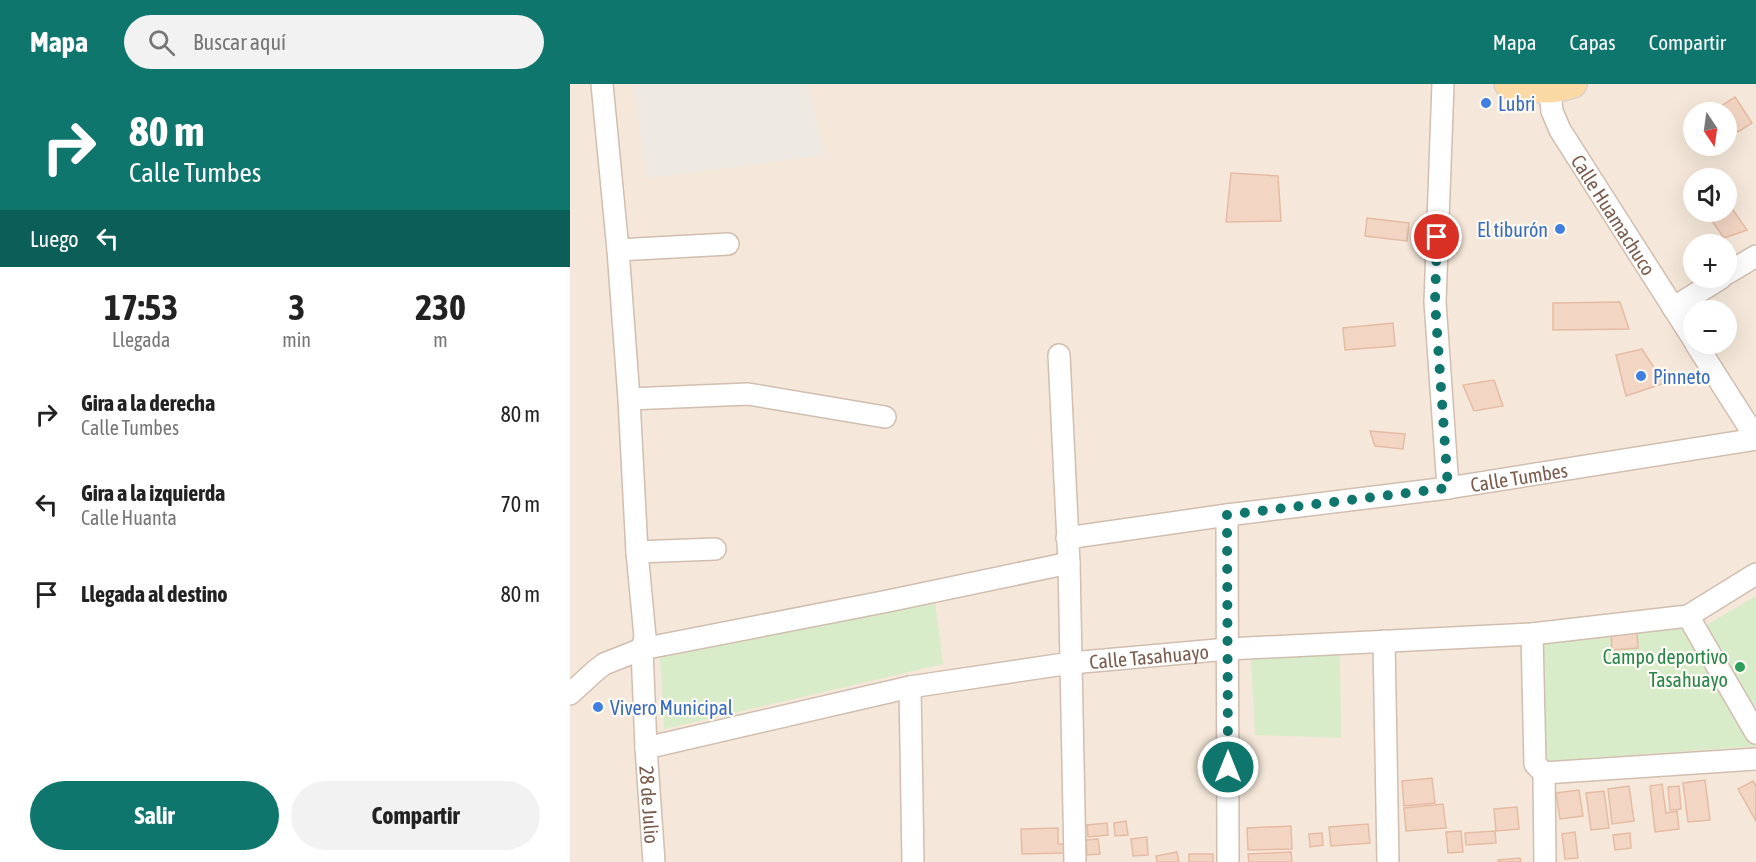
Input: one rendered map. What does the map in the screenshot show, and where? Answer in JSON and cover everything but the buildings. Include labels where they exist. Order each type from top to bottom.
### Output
[{"type":"main road","points":[[1508,84],[1533,89],[1557,86]]},
{"type":"street","name":"28 de Julio","points":[[602,84],[618,250],[637,552],[645,637],[642,649],[654,862]]},
{"type":"street","points":[[1443,84],[1435,302],[1448,488]]},
{"type":"street","name":"Calle Huamachuco","points":[[1557,86],[1552,111],[1560,130],[1683,323]]},
{"type":"street","points":[[618,250],[728,244]]},
{"type":"street","points":[[1737,267],[1756,256]]},
{"type":"street","points":[[1673,308],[1705,288]]},
{"type":"street","points":[[1702,354],[1756,438]]},
{"type":"street","points":[[1059,355],[1069,563],[1075,862]]},
{"type":"street","points":[[629,399],[748,394],[885,417]]},
{"type":"street","name":"Calle Tumbes","points":[[1067,538],[1227,515],[1448,488],[1756,438]]},
{"type":"street","points":[[1227,515],[1228,862]]},
{"type":"street","points":[[637,552],[715,549]]},
{"type":"street","points":[[570,694],[604,664],[642,649],[888,602],[1069,563]]},
{"type":"street","name":"Calle Tasahuayo","points":[[646,748],[910,687],[1071,663],[1228,649],[1532,634],[1688,616],[1756,574]]},
{"type":"street","points":[[1688,616],[1756,733]]},
{"type":"street","points":[[1532,634],[1535,764],[1544,773],[1545,862]]},
{"type":"street","points":[[1384,641],[1388,862]]},
{"type":"street","points":[[910,687],[913,862]]},
{"type":"street","points":[[1544,773],[1756,759]]},
{"type":"shaded area","points":[[570,84],[1756,84],[1756,862],[570,862]]},
{"type":"shaded area","points":[[633,84],[807,84],[825,155],[647,178]]},
{"type":"green space","name":"Campo deportivo Tasahuayo","points":[[1756,596],[1756,705],[1748,709],[1700,629]]},
{"type":"green space","points":[[935,600],[943,664],[664,729],[660,654]]},
{"type":"green space","points":[[1687,627],[1756,746],[1539,762],[1537,640]]},
{"type":"green space","points":[[1340,655],[1341,738],[1255,735],[1251,658]]},
{"type":"place","name":"Lubri","points":[[1486,103]]},
{"type":"place","name":"El tiburón","points":[[1560,229]]},
{"type":"place","name":"Pinneto","points":[[1641,376]]},
{"type":"place","name":"Campo deportivo Tasahuayo","points":[[1740,667]]},
{"type":"place","name":"Vivero Municipal","points":[[598,707]]},
{"type":"route","points":[[1228,767],[1227,515],[1448,488],[1435,302],[1437,237]]}]
